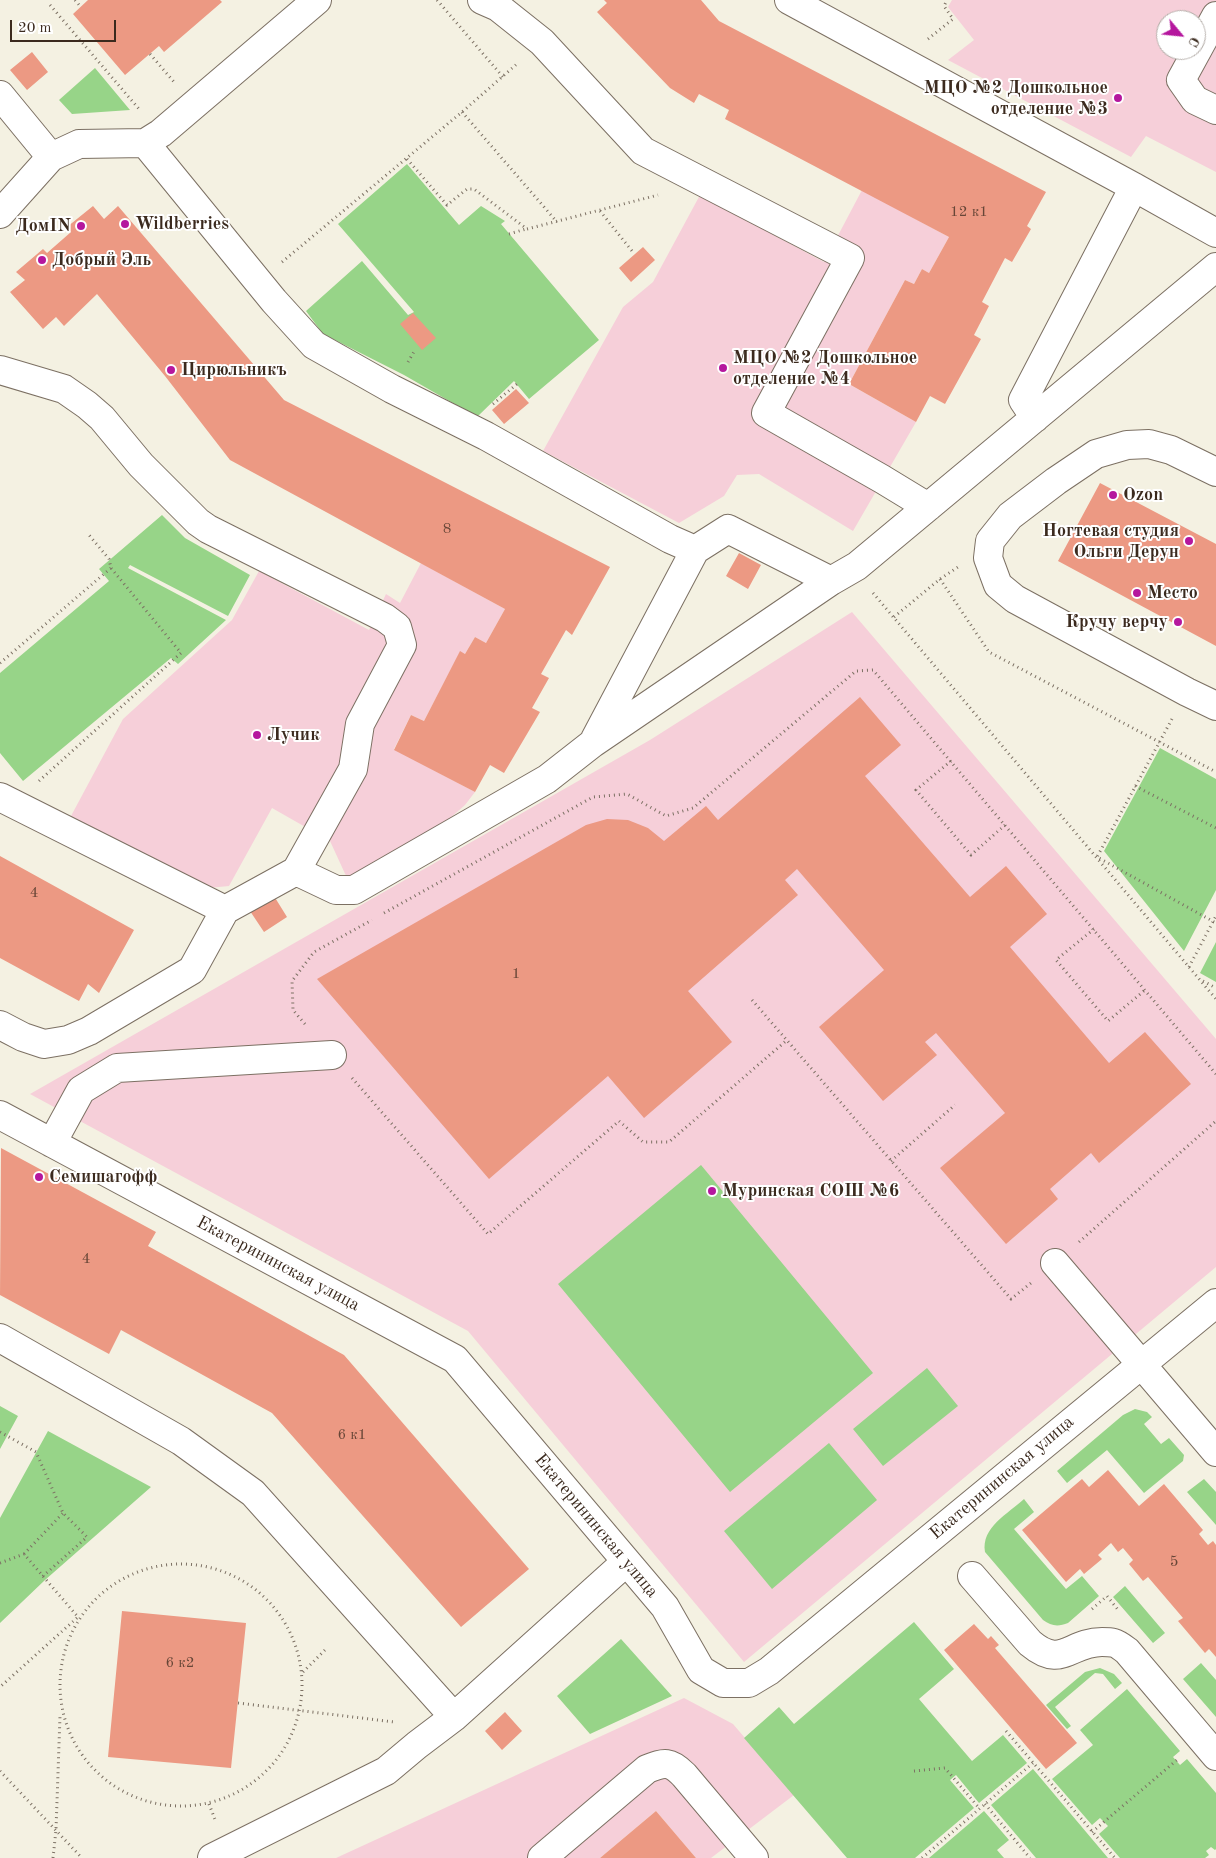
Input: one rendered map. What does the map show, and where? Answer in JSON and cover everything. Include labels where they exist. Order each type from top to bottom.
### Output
[{"type":"street","points":[[0,214],[51,157],[79,144],[145,143],[161,133],[317,0]]},
{"type":"street","points":[[482,0],[498,7],[542,42],[643,151],[850,258],[766,413],[928,507]]},
{"type":"street","points":[[789,0],[1134,187],[1216,234]]},
{"type":"street","points":[[1216,16],[1181,80],[1195,100],[1216,110]]},
{"type":"street","points":[[0,95],[51,157]]},
{"type":"street","points":[[145,143],[274,301],[314,345],[494,441],[670,539],[695,550]]},
{"type":"street","points":[[1035,418],[1023,400],[1134,187]]},
{"type":"street","points":[[296,871],[336,890],[354,890],[547,779],[593,743],[831,581],[857,566],[1216,266]]},
{"type":"street","points":[[0,370],[64,389],[102,418],[167,493],[208,530],[376,613],[397,626],[402,645],[360,724],[353,769],[296,871],[225,910],[192,970],[89,1031],[68,1040],[44,1044],[23,1038],[0,1025]]},
{"type":"street","points":[[1216,472],[1171,450],[1149,444],[1127,445],[1096,454],[1010,516],[990,541],[988,558],[998,585],[1015,599],[1216,706]]},
{"type":"street","points":[[593,743],[695,550],[728,529],[831,581]]},
{"type":"street","points":[[9,802],[225,910]]},
{"type":"street","points":[[52,1143],[81,1090],[117,1068],[332,1055]]},
{"type":"street","name":"Екатерининская улица","points":[[0,1115],[455,1359],[664,1607],[701,1670],[723,1683],[749,1683],[776,1664],[1216,1303]]},
{"type":"street","points":[[1055,1263],[1216,1452]]},
{"type":"street","points":[[0,1338],[181,1441],[253,1492],[454,1717]]},
{"type":"street","points":[[212,1858],[386,1771],[417,1744],[454,1717],[626,1562]]},
{"type":"street","points":[[972,1576],[1041,1652],[1052,1656],[1063,1654],[1079,1646],[1095,1642],[1113,1642],[1127,1651],[1209,1748]]},
{"type":"street","points":[[542,1858],[647,1769],[663,1763],[675,1766],[684,1775],[754,1858]]},
{"type":"path","points":[[75,0],[80,6]]},
{"type":"path","points":[[437,0],[503,78]]},
{"type":"path","points":[[927,40],[953,19],[944,6],[948,0]]},
{"type":"path","points":[[50,5],[144,115]]},
{"type":"path","points":[[259,281],[503,78],[542,42]]},
{"type":"path","points":[[150,54],[178,87]]},
{"type":"path","points":[[462,112],[557,222]]},
{"type":"path","points":[[407,159],[447,205],[467,189],[474,189],[527,229]]},
{"type":"path","points":[[510,234],[662,194]]},
{"type":"path","points":[[600,211],[632,251]]},
{"type":"path","points":[[9,802],[26,792],[181,653],[111,568],[109,559],[89,535]]},
{"type":"path","points":[[894,617],[940,579],[971,559],[988,558]]},
{"type":"path","points":[[0,663],[111,568]]},
{"type":"path","points":[[940,579],[988,652],[1216,772]]},
{"type":"path","points":[[872,592],[1216,999]]},
{"type":"path","points":[[383,913],[592,797],[627,794],[666,816],[693,808],[856,671],[873,670],[1216,1074]]},
{"type":"path","points":[[1097,856],[1187,692]]},
{"type":"path","points":[[951,761],[916,790],[971,855],[1005,825]]},
{"type":"path","points":[[1135,786],[1216,828]]},
{"type":"path","points":[[1097,856],[1215,922]]},
{"type":"path","points":[[1189,968],[1215,922],[1216,916]]},
{"type":"path","points":[[375,918],[314,952],[292,981],[293,1010],[488,1234],[619,1121],[643,1142],[669,1142],[787,1040]]},
{"type":"path","points":[[1094,929],[1056,960],[1108,1021],[1145,990]]},
{"type":"path","points":[[1200,979],[1216,988]]},
{"type":"path","points":[[752,1000],[1011,1299],[1055,1263],[1216,1122]]},
{"type":"path","points":[[891,1161],[955,1105]]},
{"type":"path","points":[[0,1432],[36,1452],[63,1513],[87,1537],[42,1577]]},
{"type":"path","points":[[0,1562],[24,1554],[63,1513]]},
{"type":"path","points":[[24,1554],[78,1617]]},
{"type":"path","points":[[0,1687],[114,1583],[144,1570],[183,1564],[217,1570],[248,1586],[274,1610],[293,1639],[302,1673],[304,1696],[302,1711],[284,1749],[260,1777],[235,1794],[208,1804],[182,1806],[157,1804],[120,1788],[93,1767],[74,1741],[60,1716]]},
{"type":"path","points":[[53,1858],[56,1830],[62,1664],[64,1646],[78,1617]]},
{"type":"path","points":[[302,1673],[325,1650]]},
{"type":"path","points":[[238,1703],[394,1722]]},
{"type":"path","points":[[1006,1731],[1114,1858]]},
{"type":"path","points":[[1092,1832],[1209,1748]]},
{"type":"path","points":[[922,1858],[1033,1763]]},
{"type":"path","points":[[914,1771],[945,1768],[980,1809]]},
{"type":"path","points":[[0,1771],[82,1858]]},
{"type":"path","points":[[208,1804],[218,1827]]},
{"type":"path","points":[[985,1804],[1030,1858]]},
{"type":"shaded area","name":"МЦО №2 Дошкольное отделение №3","points":[[952,0],[1216,0],[1216,172],[1146,136],[1131,157],[948,60],[974,40],[948,7]]},
{"type":"shaded area","name":"МЦО №2 Дошкольное отделение №4","points":[[862,190],[949,237],[929,273],[922,269],[914,284],[905,280],[849,384],[916,422],[853,531],[759,474],[737,475],[724,496],[679,523],[543,451],[623,307],[653,282],[700,195],[824,262]]},
{"type":"shaded area","name":"Лучик","points":[[421,563],[505,609],[486,643],[475,637],[465,654],[460,652],[424,721],[411,715],[394,749],[475,792],[465,805],[449,819],[347,878],[330,841],[272,808],[229,886],[208,888],[71,816],[123,719],[232,620],[259,571],[369,630],[386,594],[400,603]]},
{"type":"shaded area","name":"Муринская СОШ №6","points":[[852,612],[1216,1039],[1216,1267],[744,1662],[468,1331],[30,1094],[650,740]]},
{"type":"shaded area","points":[[684,1698],[733,1724],[794,1795],[711,1858],[696,1858],[656,1811],[600,1858],[336,1858]]},
{"type":"green space","points":[[95,68],[130,110],[72,114],[59,100]]},
{"type":"green space","points":[[407,164],[459,225],[481,206],[505,221],[501,224],[599,340],[529,399],[514,381],[477,417],[404,375],[323,334],[306,311],[362,261],[408,315],[414,312],[338,224]]},
{"type":"green space","points":[[162,515],[185,538],[250,575],[228,616],[130,565],[128,568],[226,620],[178,664],[171,658],[23,781],[0,753],[0,673],[109,581],[99,569]]},
{"type":"green space","points":[[1160,748],[1216,779],[1216,890],[1184,951],[1104,851]]},
{"type":"green space","points":[[1216,942],[1216,982],[1200,973]]},
{"type":"green space","points":[[701,1165],[873,1373],[730,1492],[558,1284]]},
{"type":"green space","points":[[927,1368],[958,1406],[883,1466],[853,1429]]},
{"type":"green space","points":[[0,1406],[18,1416],[0,1449]]},
{"type":"green space","points":[[1135,1409],[1147,1412],[1152,1417],[1144,1424],[1161,1444],[1169,1438],[1184,1455],[1183,1461],[1144,1493],[1107,1450],[1067,1483],[1057,1471],[1123,1415]]},
{"type":"green space","points":[[48,1431],[151,1487],[45,1580],[0,1623],[0,1518]]},
{"type":"green space","points":[[829,1443],[877,1500],[772,1589],[724,1531]]},
{"type":"green space","points":[[1204,1479],[1216,1492],[1216,1525],[1187,1492]]},
{"type":"green space","points":[[1024,1499],[1034,1512],[1014,1529],[1066,1589],[1082,1576],[1099,1596],[1068,1623],[1055,1625],[1043,1620],[985,1552],[987,1535],[991,1528]]},
{"type":"green space","points":[[1125,1586],[1165,1633],[1153,1643],[1113,1597]]},
{"type":"green space","points":[[914,1622],[954,1669],[919,1699],[972,1761],[1003,1735],[1027,1763],[979,1803],[956,1775],[950,1780],[974,1808],[915,1858],[847,1858],[744,1738],[779,1707],[794,1724]]},
{"type":"green space","points":[[621,1639],[672,1696],[590,1734],[557,1696]]},
{"type":"green space","points":[[1201,1663],[1216,1680],[1216,1717],[1183,1679]]},
{"type":"green space","points":[[1100,1668],[1114,1674],[1122,1683],[1115,1689],[1103,1674],[1095,1673],[1055,1707],[1071,1726],[1067,1729],[1046,1705],[1085,1672]]},
{"type":"green space","points":[[1127,1689],[1180,1751],[1173,1757],[1180,1765],[1187,1759],[1216,1793],[1216,1849],[1211,1847],[1206,1851],[1209,1855],[1205,1858],[1120,1858],[1099,1834],[1108,1826],[1100,1818],[1092,1825],[1052,1779],[1093,1745],[1080,1730]]},
{"type":"green space","points":[[1033,1769],[1108,1858],[1036,1858],[991,1805]]},
{"type":"green space","points":[[984,1811],[1009,1840],[997,1850],[1004,1858],[929,1858]]},
{"type":"building","points":[[88,0],[220,0],[222,2],[164,52],[159,46],[125,75],[73,14]]},
{"type":"building","points":[[604,0],[701,0],[719,21],[1046,192],[1027,226],[1031,229],[1012,262],[1005,258],[982,302],[989,306],[974,335],[981,339],[945,404],[930,396],[916,422],[849,384],[905,280],[914,284],[922,269],[929,273],[949,237],[725,119],[729,110],[699,94],[694,103],[670,88],[597,12],[607,3]]},
{"type":"building","points":[[32,52],[48,72],[27,90],[10,70]]},
{"type":"building","points":[[93,206],[104,219],[118,206],[284,400],[610,567],[572,635],[566,630],[541,674],[549,678],[532,708],[540,712],[504,773],[490,765],[475,792],[394,750],[411,715],[424,721],[460,651],[465,654],[475,637],[486,643],[505,609],[230,460],[165,376],[97,294],[64,326],[56,317],[43,329],[10,292],[25,280],[16,272],[43,249],[47,253],[71,232],[67,227]]},
{"type":"building","points":[[643,247],[655,260],[631,282],[619,268]]},
{"type":"building","points":[[413,313],[436,338],[422,350],[400,324]]},
{"type":"building","points":[[516,389],[529,403],[504,424],[492,410]]},
{"type":"building","points":[[1100,483],[1216,544],[1216,646],[1058,561]]},
{"type":"building","points":[[739,553],[761,565],[748,589],[726,576]]},
{"type":"building","points":[[860,697],[901,745],[865,776],[970,897],[1006,866],[1047,914],[1010,947],[1109,1063],[1145,1032],[1191,1084],[1099,1163],[1091,1153],[1050,1189],[1058,1199],[1006,1244],[940,1168],[1005,1113],[936,1033],[925,1042],[937,1055],[883,1101],[819,1027],[884,970],[797,869],[785,880],[798,895],[688,991],[732,1042],[644,1118],[608,1076],[489,1179],[317,979],[586,825],[607,819],[628,820],[648,828],[664,841],[706,806],[718,820]]},
{"type":"building","points":[[0,856],[134,930],[99,993],[88,984],[79,1001],[0,958]]},
{"type":"building","points":[[274,896],[287,917],[264,932],[250,911]]},
{"type":"building","points":[[1,1148],[156,1232],[148,1246],[344,1355],[529,1569],[461,1627],[272,1413],[121,1330],[109,1354],[0,1295]]},
{"type":"building","points":[[1108,1470],[1139,1506],[1164,1484],[1203,1530],[1199,1534],[1208,1545],[1213,1541],[1216,1545],[1216,1657],[1209,1649],[1205,1653],[1178,1621],[1183,1618],[1148,1577],[1143,1581],[1129,1564],[1133,1560],[1123,1548],[1118,1552],[1111,1543],[1098,1555],[1102,1559],[1084,1574],[1080,1569],[1066,1582],[1022,1530],[1082,1479],[1089,1487]]},
{"type":"building","points":[[122,1611],[246,1623],[231,1768],[108,1757]]},
{"type":"building","points":[[974,1624],[988,1639],[991,1636],[999,1645],[995,1648],[1077,1743],[1046,1769],[944,1650]]},
{"type":"building","points":[[505,1712],[522,1731],[502,1750],[485,1731]]},
{"type":"building","points":[[656,1811],[696,1858],[600,1858]]},
{"type":"place","name":"МЦО №2 Дошкольное отделение №3","points":[[1118,98]]},
{"type":"place","name":"Wildberries","points":[[125,224]]},
{"type":"place","name":"ДомIN","points":[[81,226]]},
{"type":"place","name":"Добрый Эль","points":[[42,260]]},
{"type":"place","name":"МЦО №2 Дошкольное отделение №4","points":[[723,368]]},
{"type":"place","name":"Цирюльникъ","points":[[171,370]]},
{"type":"place","name":"Ozon","points":[[1113,495]]},
{"type":"place","name":"Ногтевая студия Ольги Дерун","points":[[1189,541]]},
{"type":"place","name":"Место","points":[[1137,593]]},
{"type":"place","name":"Кручу верчу","points":[[1178,622]]},
{"type":"place","name":"Лучик","points":[[257,735]]},
{"type":"place","name":"Семишагофф","points":[[39,1177]]},
{"type":"place","name":"Муринская СОШ №6","points":[[712,1191]]}]
